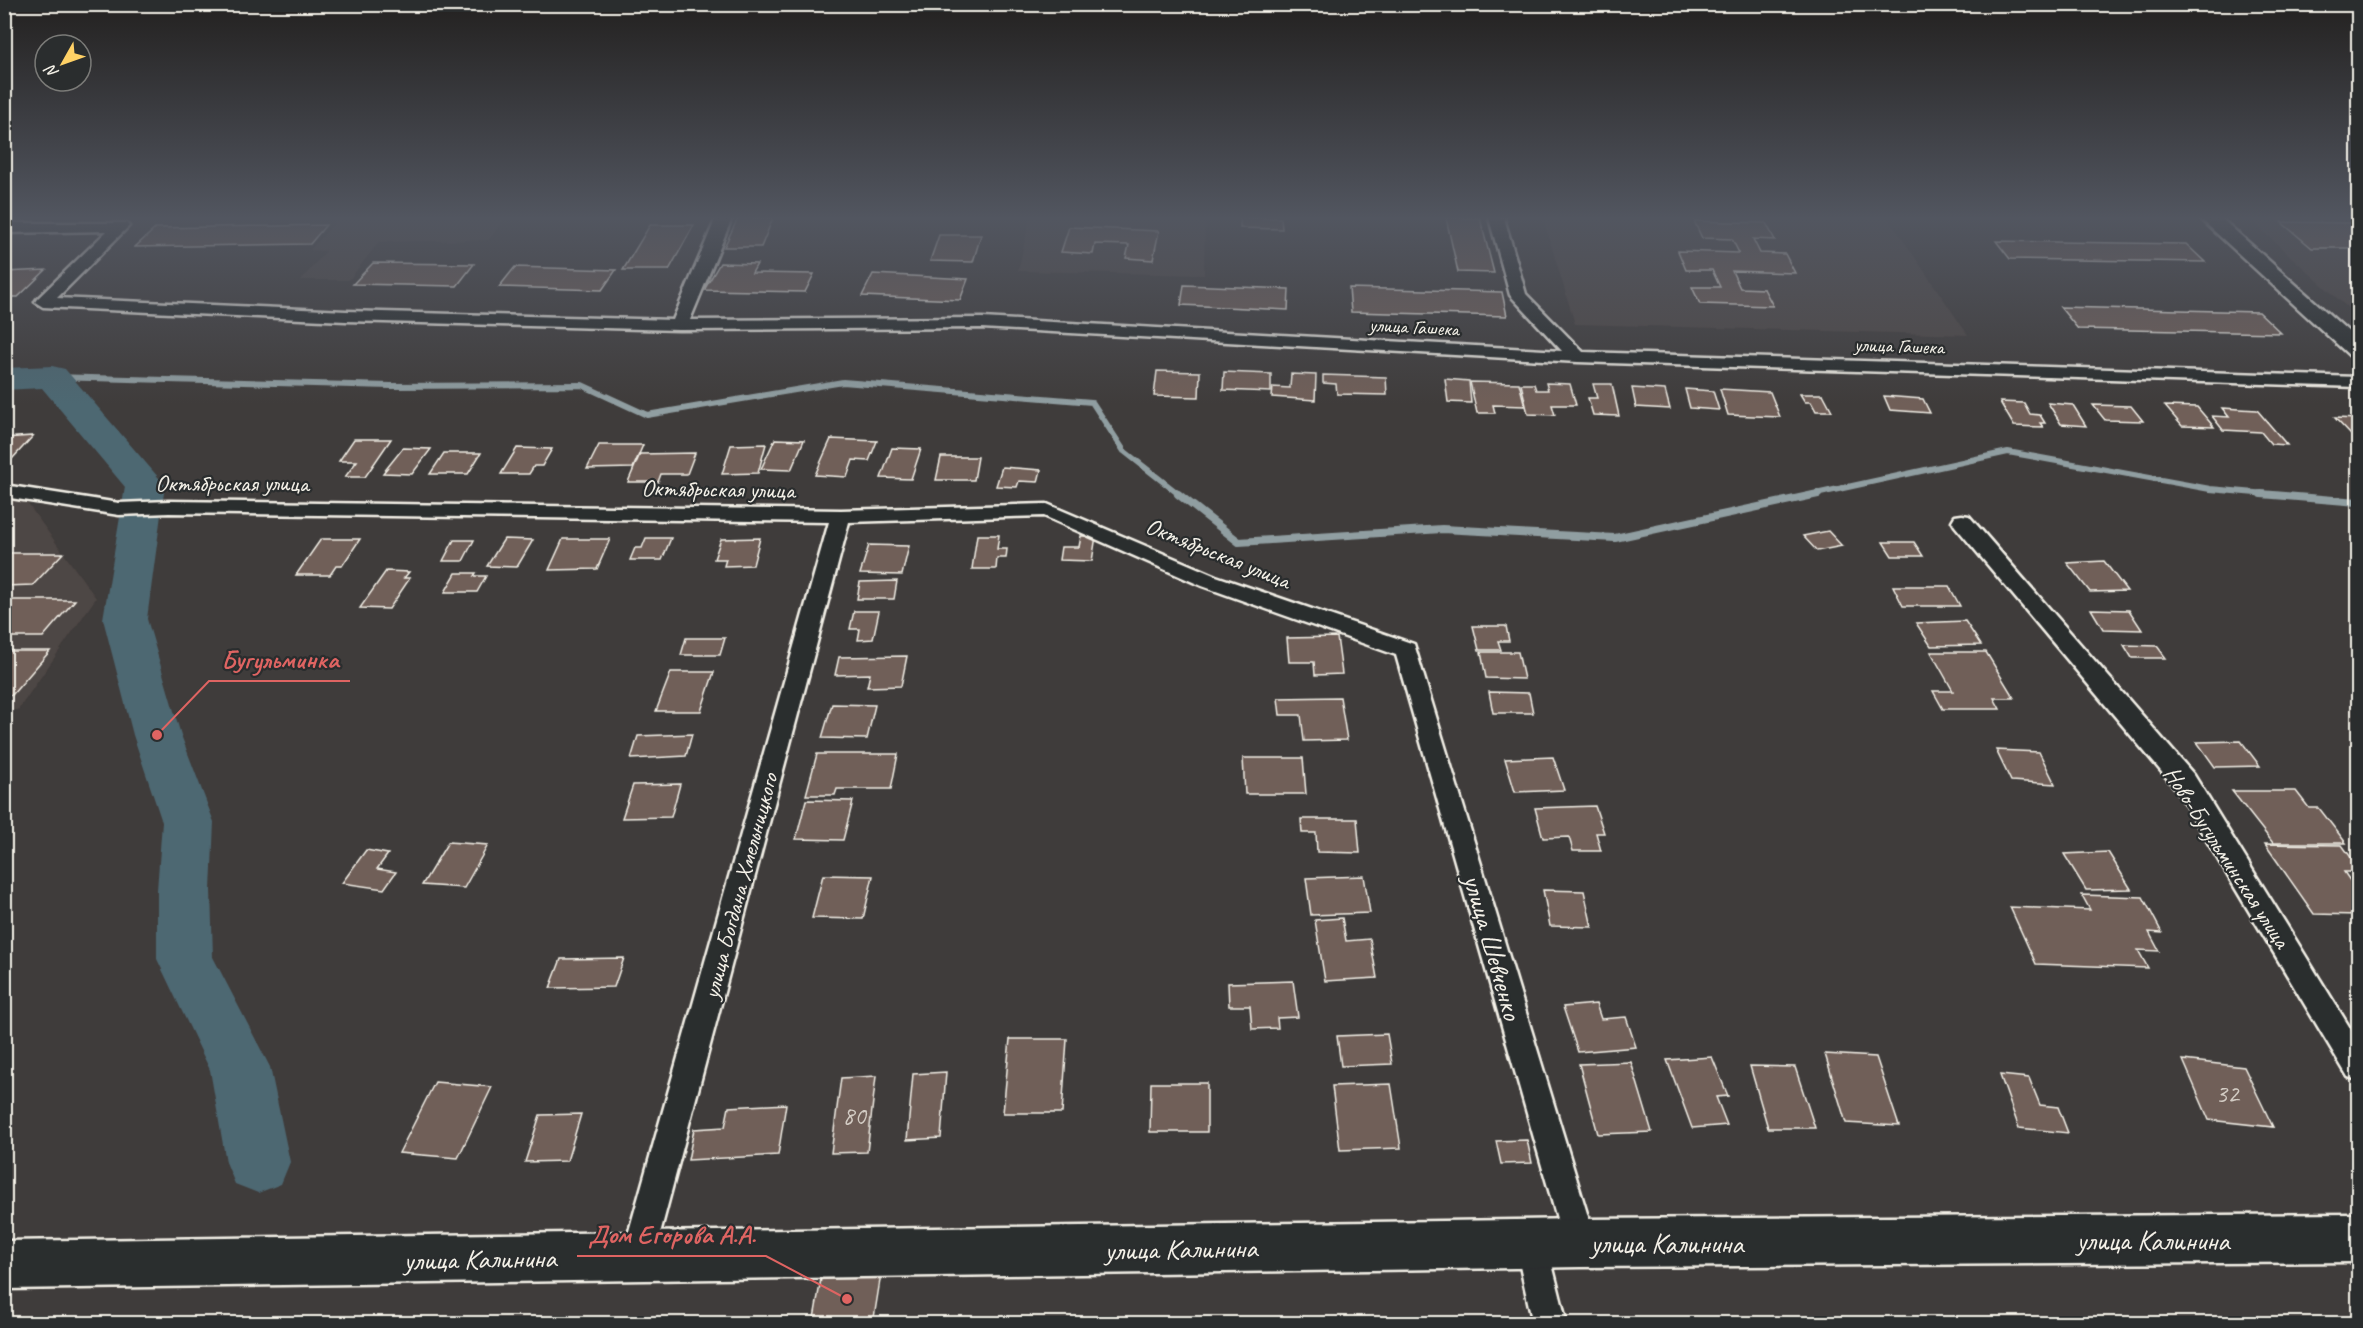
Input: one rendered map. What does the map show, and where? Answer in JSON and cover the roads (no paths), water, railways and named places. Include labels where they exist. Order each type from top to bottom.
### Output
[{"type":"main road","name":"улица Калинина","points":[[4,1265],[1580,1243],[2358,1238]]},
{"type":"street","name":"улица Гашека","points":[[66,280],[43,302],[346,316],[680,324],[982,323],[1578,357],[2358,382]]},
{"type":"street","points":[[680,324],[698,280]]},
{"type":"street","points":[[1514,280],[1518,295],[1578,357]]},
{"type":"street","points":[[2279,280],[2358,351]]},
{"type":"street","name":"Октябрьская улица","points":[[4,491],[118,509],[169,507],[841,516],[1047,510],[1209,581],[1406,650]]},
{"type":"street","name":"улица Богдана Хмельницкого","points":[[638,1256],[841,516]]},
{"type":"street","name":"Ново-Бугульминская улица","points":[[1962,521],[2185,782],[2358,1067]]},
{"type":"street","name":"улица Шевченко","points":[[1406,650],[1580,1243]]},
{"type":"street","points":[[1531,1244],[1550,1323]]},
{"type":"waterway","points":[[52,377],[391,386],[582,385],[647,415],[843,382],[1092,402],[1124,451],[1180,495]]},
{"type":"waterway","points":[[4,379],[52,377],[145,485],[125,619],[157,735],[188,822],[184,890],[185,959],[240,1067],[258,1162]]},
{"type":"waterway","points":[[1811,495],[2008,452],[2210,489],[2279,495]]},
{"type":"waterway","points":[[1178,494],[1239,542],[1442,529],[1615,538],[1818,494]]},
{"type":"waterway","points":[[2261,494],[2358,502]]},
{"type":"place","name":"Бугульминка","points":[[157,735]]},
{"type":"place","name":"Дом Егорова А.А.","points":[[847,1299]]}]
